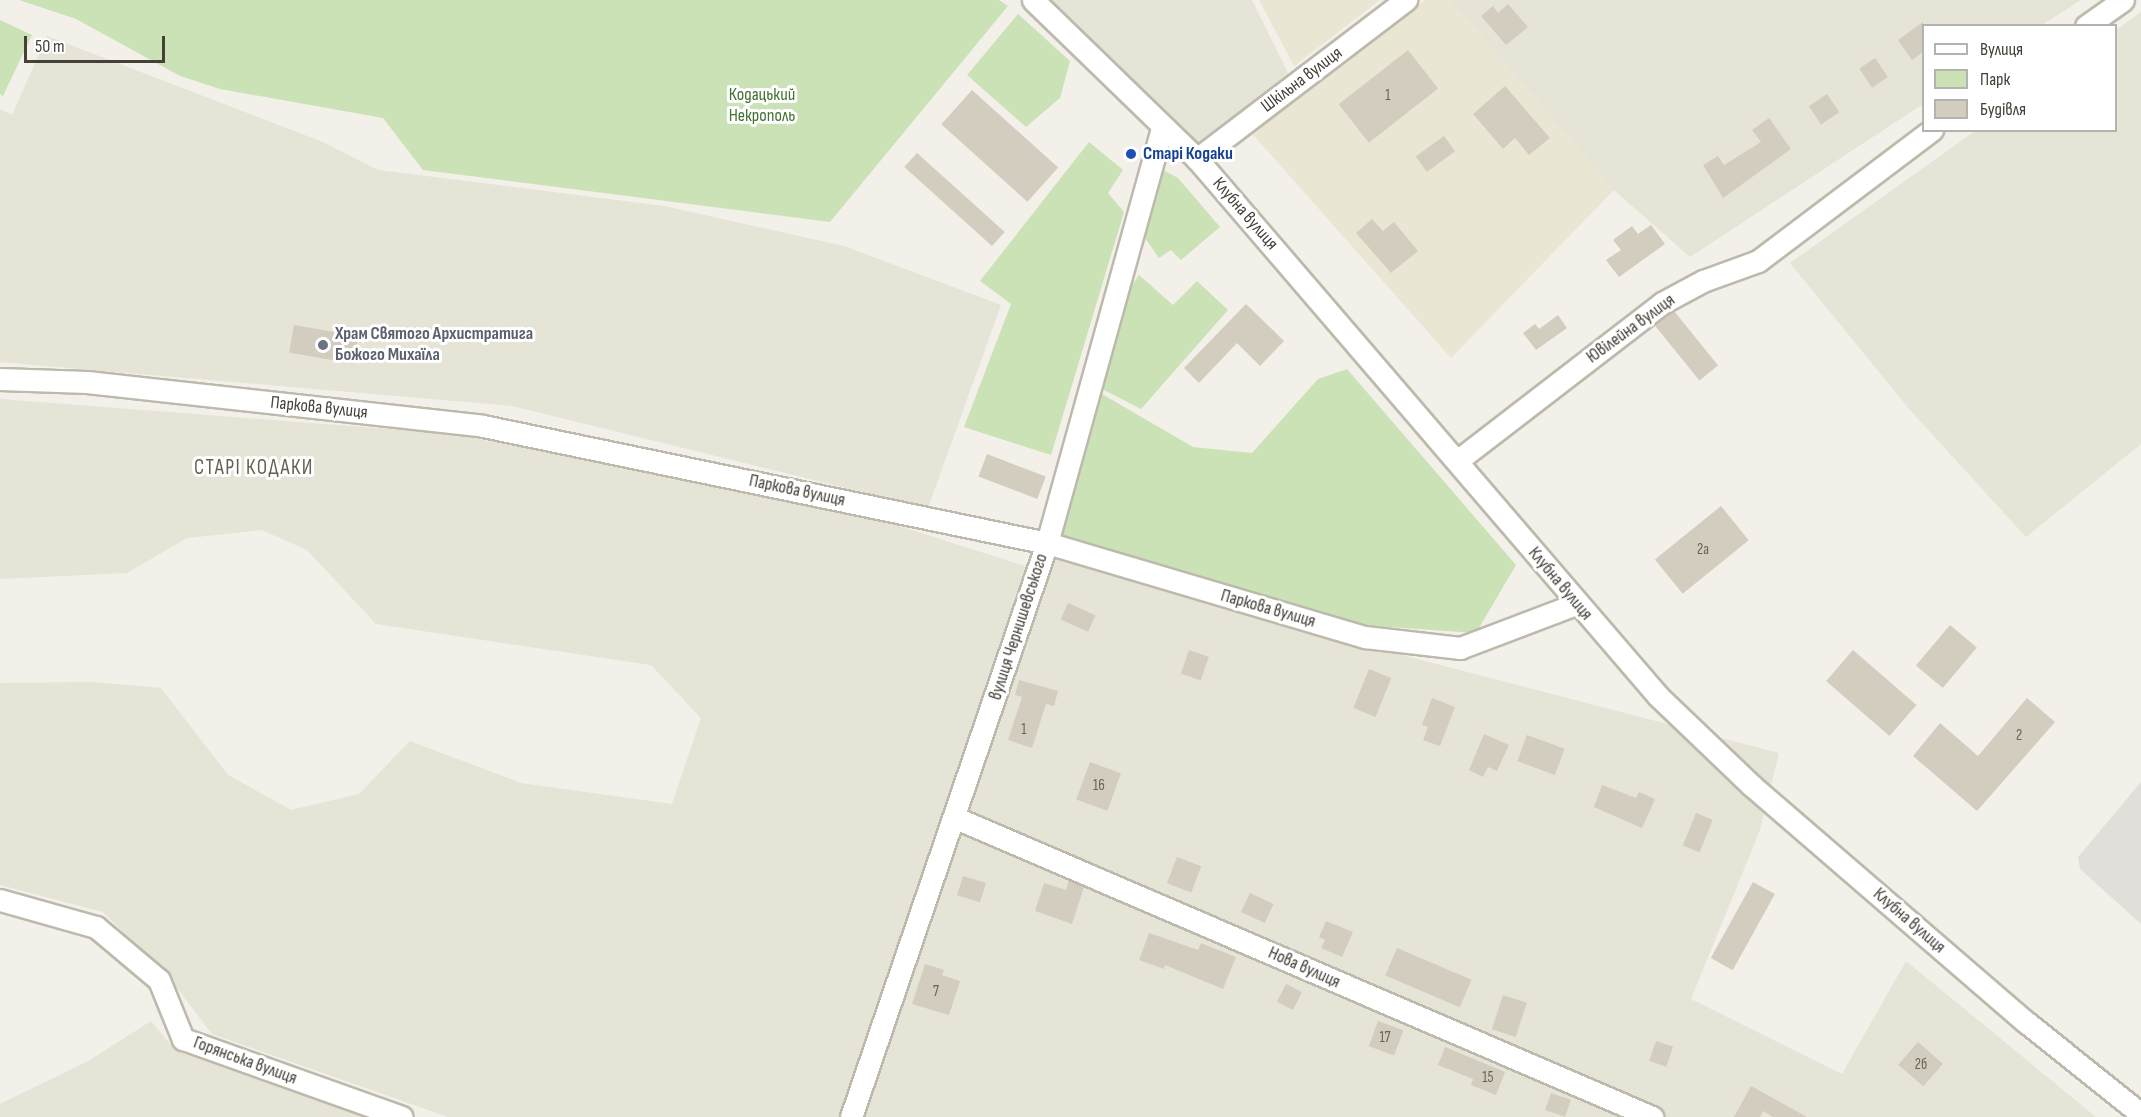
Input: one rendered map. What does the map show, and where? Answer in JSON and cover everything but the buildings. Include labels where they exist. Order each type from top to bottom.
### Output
[{"type":"street","name":"Клубна вулиця","points":[[1033,0],[1162,128],[1197,159],[1457,461],[1576,604],[1658,696],[1751,785],[2026,1022],[2141,1114]]},
{"type":"street","name":"Шкільна вулиця","points":[[1197,159],[1406,0]]},
{"type":"street","points":[[2089,24],[2123,0]]},
{"type":"street","name":"вулиця Чернишевського","points":[[851,1117],[956,818],[1047,543],[1162,128]]},
{"type":"street","name":"Ювілейна вулиця","points":[[1457,461],[1662,303],[1703,281],[1758,261],[1929,132]]},
{"type":"street","name":"Паркова вулиця","points":[[0,379],[87,382],[483,426],[1047,543],[1365,637],[1460,648],[1576,604]]},
{"type":"street","name":"Нова вулиця","points":[[956,818],[1652,1117]]},
{"type":"street","name":"Горянська вулиця","points":[[0,900],[96,927],[159,980],[183,1039],[402,1117]]},
{"type":"shaded area","points":[[1047,0],[1252,0],[1288,73],[1197,148]]},
{"type":"shaded area","points":[[1259,0],[1380,0],[1294,66]]},
{"type":"shaded area","points":[[1425,0],[1450,0],[1614,190],[1451,358],[1248,129]]},
{"type":"shaded area","points":[[1450,0],[2081,0],[2044,24],[1922,24],[1922,105],[1690,257],[1614,190]]},
{"type":"shaded area","points":[[2141,12],[2141,444],[2026,537],[1910,410],[1790,263],[1974,132],[2117,132],[2117,29]]},
{"type":"shaded area","points":[[47,36],[323,142],[378,170],[664,206],[844,246],[1001,305],[928,508],[512,406],[0,362],[0,109],[12,115]]},
{"type":"shaded area","points":[[0,399],[453,434],[864,515],[1028,567],[839,1117],[448,1117],[212,1034],[171,980],[103,912],[0,885],[0,683],[92,682],[161,688],[228,775],[291,810],[359,794],[410,741],[521,783],[672,804],[701,718],[651,665],[376,624],[307,550],[262,530],[187,538],[127,573],[0,579]]},
{"type":"shaded area","points":[[1052,550],[1402,655],[1779,753],[1760,830],[1691,999],[1842,1074],[1906,961],[2096,1117],[858,1117]]},
{"type":"shaded area","points":[[2141,782],[2141,924],[2080,869],[2078,857]]},
{"type":"shaded area","points":[[151,1021],[176,1051],[369,1117],[0,1117],[0,1104],[90,1060]]},
{"type":"green space","name":"Кодацький Некрополь","points":[[19,0],[999,0],[1008,6],[830,222],[423,170],[383,118],[220,89],[180,76],[76,19]]},
{"type":"green space","points":[[1018,14],[1070,61],[1060,98],[1026,127],[967,75]]},
{"type":"green space","points":[[0,20],[32,35],[3,96],[0,94]]},
{"type":"green space","points":[[1089,142],[1123,170],[1108,193],[1124,212],[1051,455],[964,427],[1011,304],[980,281]]},
{"type":"green space","points":[[1163,170],[1178,178],[1220,227],[1181,260],[1171,250],[1159,258],[1145,238],[1153,189]]},
{"type":"green space","points":[[1139,275],[1173,305],[1197,281],[1228,310],[1141,409],[1102,389],[1120,303]]},
{"type":"green space","points":[[1347,369],[1516,565],[1476,633],[1360,625],[1058,540],[1102,394],[1193,447],[1252,453],[1318,379]]},
{"type":"place","name":"Старі Кодаки","points":[[1131,154]]},
{"type":"place","name":"Храм Святого Архистратига Божого Михаїла","points":[[323,345]]},
{"type":"district","name":"СТАРІ КОДАКИ","points":[[254,468]]}]
